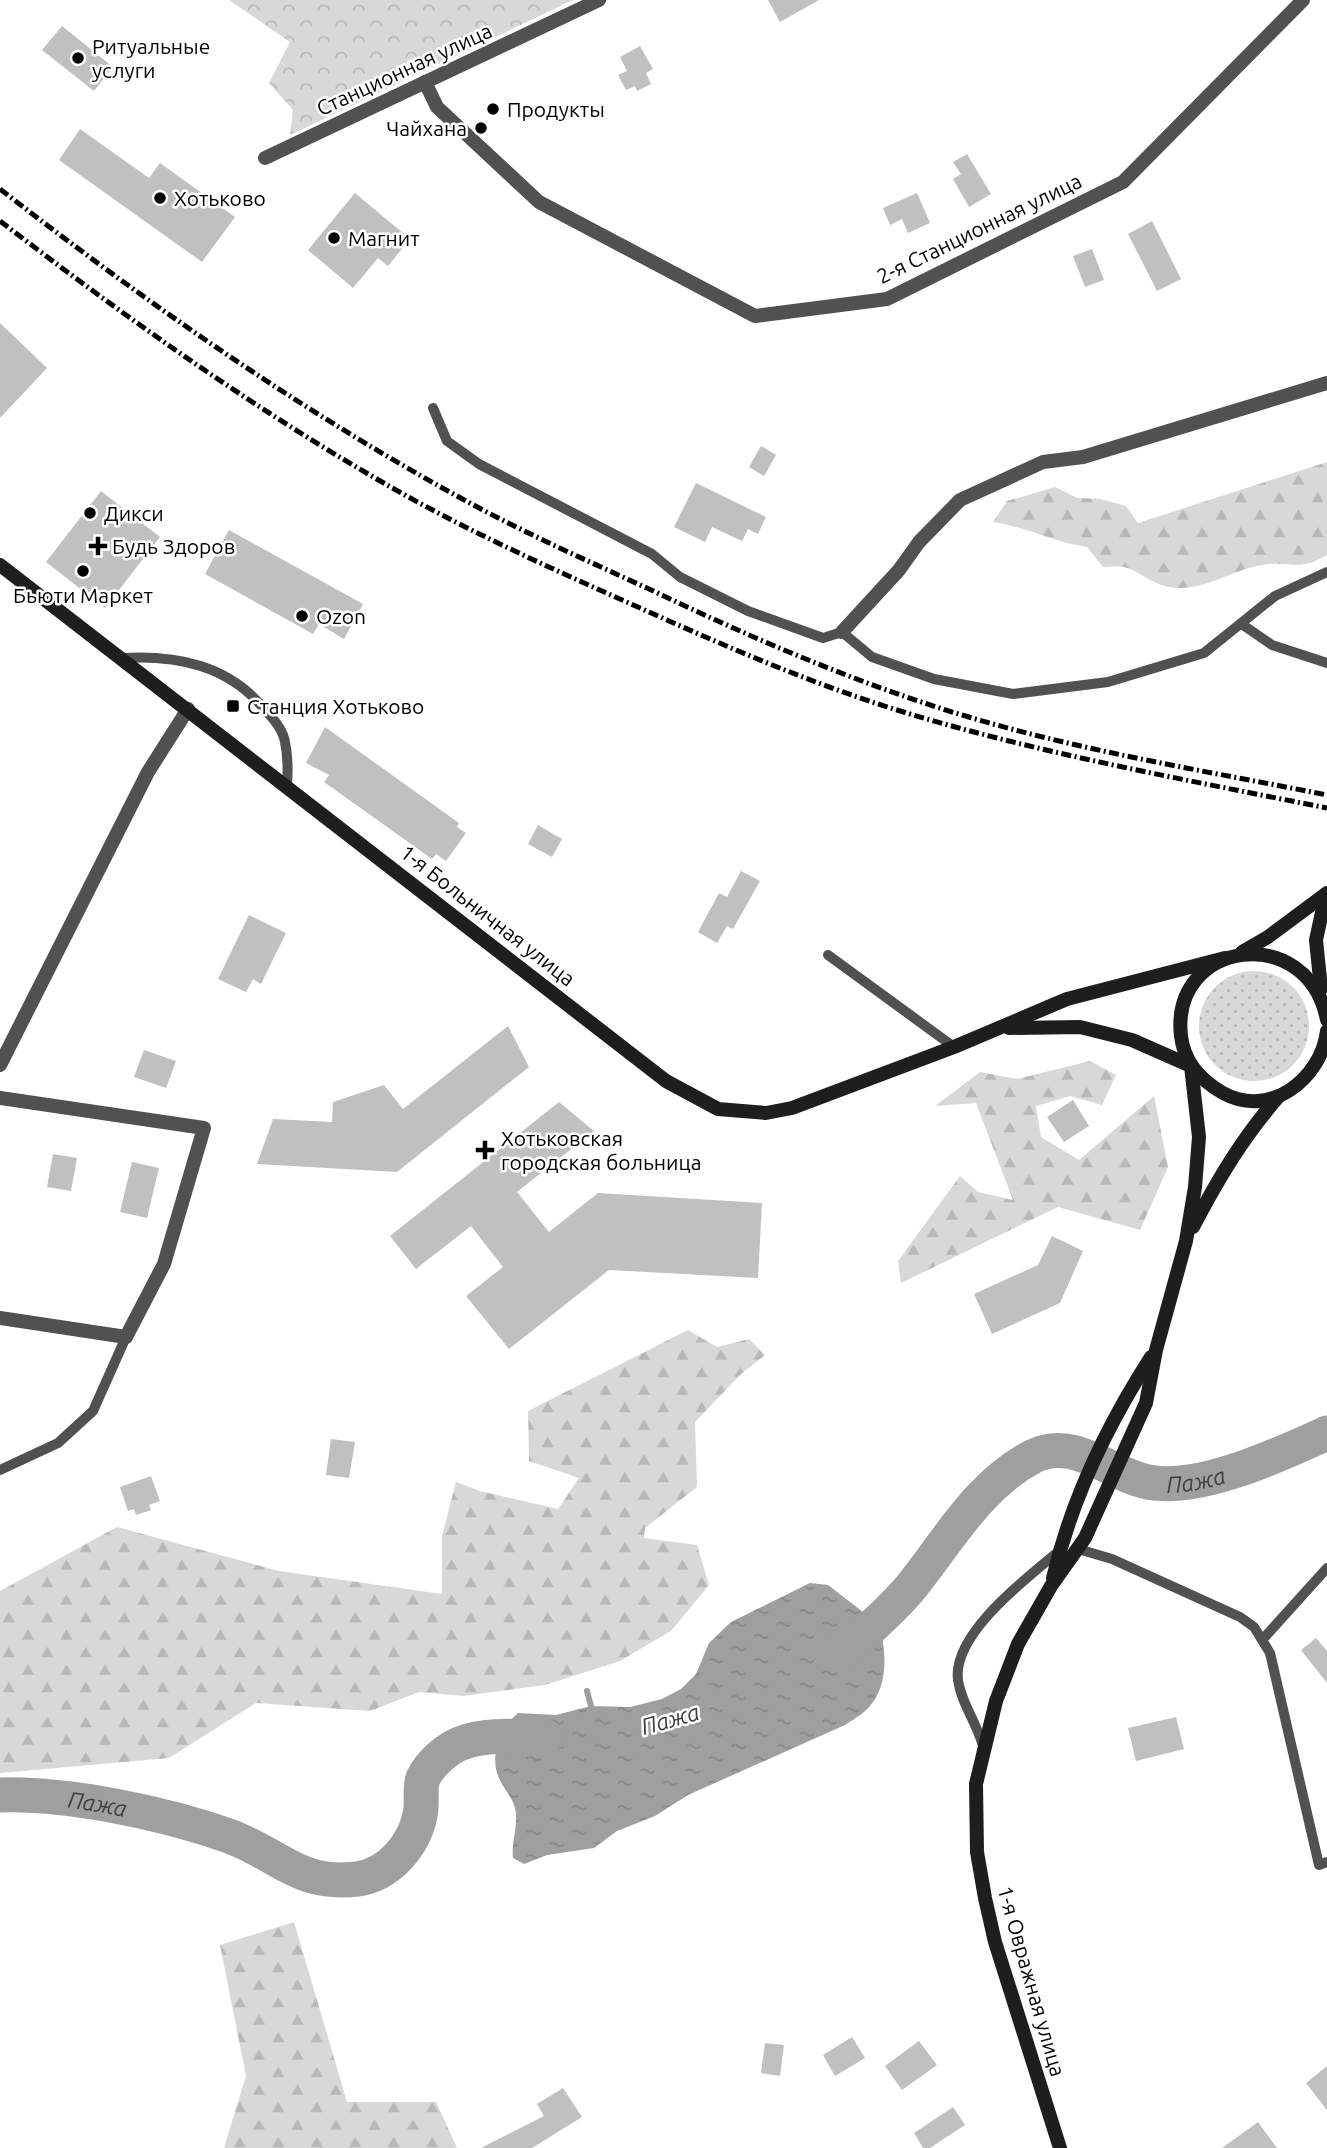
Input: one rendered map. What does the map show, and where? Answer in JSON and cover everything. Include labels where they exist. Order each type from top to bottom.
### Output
[{"type":"main road","name":"1-я Больничная улица","points":[[0,565],[666,1081],[718,1109],[766,1113],[792,1108],[954,1047],[1067,999],[1232,956]]},
{"type":"main road","points":[[1279,1097],[1254,1101],[1230,1097],[1208,1085],[1191,1066],[1182,1046],[1180,1025],[1184,1003],[1194,984],[1232,956],[1268,937],[1327,894]]},
{"type":"main road","points":[[1327,894],[1317,940],[1317,969],[1327,1020]]},
{"type":"main road","points":[[1232,956],[1265,953],[1290,962],[1310,979],[1323,1001]]},
{"type":"main road","points":[[1001,1028],[1080,1027],[1132,1040],[1191,1066]]},
{"type":"main road","points":[[1186,1241],[1223,1168],[1254,1125],[1279,1097],[1299,1086],[1315,1069],[1325,1048],[1327,1031]]},
{"type":"main road","points":[[1186,1241],[1199,1138],[1191,1066]]},
{"type":"main road","name":"1-я Овражная улица","points":[[1060,2148],[995,1941],[985,1898],[975,1813],[984,1746],[996,1700],[1018,1644],[1051,1586],[1081,1543],[1146,1403],[1156,1350],[1186,1241]]},
{"type":"main road","name":"1-я Овражная улица","points":[[1051,1586],[1065,1529],[1128,1394],[1156,1350]]},
{"type":"street","name":"Станционная улица","points":[[265,158],[599,0]]},
{"type":"street","name":"2-я Станционная улица","points":[[425,82],[437,107],[540,202],[755,316],[887,299],[1123,182],[1303,0]]},
{"type":"street","points":[[842,632],[899,570],[919,542],[960,500],[1043,462],[1083,457],[1327,383]]},
{"type":"street","points":[[0,1065],[148,772],[188,709]]},
{"type":"street","points":[[0,1098],[204,1128],[164,1264],[126,1337],[0,1318]]},
{"type":"lane","points":[[433,408],[447,441],[479,464],[652,554],[680,577],[748,611],[823,638],[842,632],[872,657],[934,680],[1013,694],[1108,682],[1204,653],[1243,625],[1275,596],[1327,572]]},
{"type":"lane","points":[[1243,625],[1272,645],[1327,663]]},
{"type":"lane","points":[[122,659],[177,659],[220,673],[240,685],[267,712],[285,740],[287,785]]},
{"type":"lane","points":[[828,955],[954,1047]]},
{"type":"lane","points":[[0,1470],[58,1443],[93,1411],[126,1337]]},
{"type":"lane","points":[[1081,1543],[1240,1617],[1263,1639],[1270,1653],[1323,1863]]},
{"type":"lane","points":[[984,1746],[962,1697],[958,1662],[966,1644],[989,1614],[1059,1551]]},
{"type":"lane","points":[[1263,1639],[1327,1568]]},
{"type":"green space","points":[[229,0],[573,0],[290,135],[293,110],[269,83],[290,42]]},
{"type":"green space","points":[[1327,462],[1327,555],[1304,564],[1256,566],[1195,586],[1169,587],[1127,568],[1103,567],[1087,547],[993,522],[1007,501],[1055,487],[1077,498],[1101,499],[1126,506],[1138,523]]},
{"type":"green space","points":[[1254,971],[1275,975],[1293,987],[1305,1005],[1309,1026],[1305,1047],[1293,1065],[1275,1077],[1254,1081],[1233,1077],[1215,1065],[1203,1047],[1199,1026],[1203,1005],[1215,987],[1233,975]]},
{"type":"green space","points":[[1090,1061],[1116,1075],[1102,1105],[1070,1096],[1036,1106],[1041,1137],[1079,1160],[1154,1096],[1168,1167],[1140,1230],[1058,1207],[901,1283],[898,1261],[960,1176],[978,1192],[1013,1200],[976,1103],[935,1106],[980,1072],[1017,1079]]},
{"type":"green space","points":[[688,1330],[717,1347],[749,1339],[765,1355],[741,1374],[695,1422],[697,1487],[645,1528],[644,1538],[697,1545],[709,1585],[671,1631],[620,1661],[545,1685],[463,1696],[419,1692],[370,1711],[256,1703],[169,1758],[0,1773],[0,1591],[117,1527],[279,1571],[442,1594],[442,1536],[456,1482],[480,1491],[558,1509],[579,1478],[529,1461],[528,1411]]},
{"type":"green space","points":[[294,1922],[347,2102],[436,2102],[457,2148],[224,2148],[246,2076],[220,1945]]},
{"type":"water","points":[[810,1583],[828,1585],[876,1622],[880,1630],[884,1671],[879,1691],[865,1711],[845,1725],[688,1795],[655,1816],[617,1831],[594,1848],[547,1855],[524,1864],[513,1858],[515,1808],[499,1778],[495,1761],[501,1734],[518,1713],[556,1715],[591,1706],[630,1707],[662,1699],[681,1689],[696,1674],[709,1643],[731,1622]]},
{"type":"building","points":[[768,0],[819,0],[780,22]]},
{"type":"building","name":"Ритуальные услуги","points":[[62,26],[113,67],[94,91],[42,50]]},
{"type":"building","points":[[640,46],[653,69],[646,73],[651,84],[637,91],[635,86],[626,90],[618,75],[627,71],[620,57]]},
{"type":"building","name":"Хотьково","points":[[80,129],[149,178],[160,163],[235,217],[202,262],[59,160]]},
{"type":"building","points":[[967,154],[991,194],[969,207],[953,179],[961,174],[953,162]]},
{"type":"building","points":[[355,193],[410,239],[388,266],[378,258],[353,288],[308,250]]},
{"type":"building","points":[[917,193],[930,223],[908,233],[902,219],[890,225],[883,208]]},
{"type":"building","points":[[1152,221],[1181,279],[1157,291],[1128,234]]},
{"type":"building","points":[[1092,249],[1104,280],[1085,287],[1073,256]]},
{"type":"building","points":[[0,323],[47,368],[0,418]]},
{"type":"building","points":[[761,446],[776,455],[764,476],[749,467]]},
{"type":"building","points":[[696,483],[766,517],[758,534],[748,529],[742,541],[712,527],[705,542],[674,527]]},
{"type":"building","points":[[101,491],[160,537],[105,608],[46,562]]},
{"type":"building","points":[[229,530],[363,604],[344,639],[319,624],[313,634],[205,574]]},
{"type":"building","points":[[325,727],[459,823],[457,827],[466,833],[446,861],[436,854],[432,859],[324,782],[329,775],[306,763]]},
{"type":"building","points":[[538,825],[562,839],[552,857],[528,844]]},
{"type":"building","points":[[741,871],[760,881],[733,929],[727,926],[717,943],[698,932],[719,893],[727,897]]},
{"type":"building","points":[[249,915],[286,933],[261,984],[253,979],[246,992],[218,979]]},
{"type":"building","points":[[508,1026],[529,1067],[397,1172],[257,1164],[273,1119],[332,1122],[333,1102],[384,1085],[403,1109]]},
{"type":"building","points":[[144,1050],[176,1061],[166,1088],[134,1077]]},
{"type":"building","points":[[1073,1100],[1089,1126],[1064,1142],[1047,1117]]},
{"type":"building","points":[[559,1102],[594,1131],[517,1192],[549,1232],[598,1193],[762,1203],[758,1278],[609,1270],[509,1349],[466,1296],[503,1267],[471,1226],[416,1269],[390,1236]]},
{"type":"building","points":[[53,1154],[77,1158],[71,1191],[47,1187]]},
{"type":"building","points":[[132,1162],[159,1168],[147,1218],[120,1212]]},
{"type":"building","points":[[1052,1236],[1083,1251],[1060,1303],[992,1334],[974,1294],[1038,1265]]},
{"type":"building","points":[[331,1439],[355,1442],[349,1478],[326,1475]]},
{"type":"building","points":[[151,1476],[160,1501],[149,1505],[151,1510],[136,1515],[134,1509],[128,1511],[120,1487]]},
{"type":"building","points":[[1316,1638],[1327,1651],[1327,1683],[1301,1650]]},
{"type":"building","points":[[1176,1717],[1184,1749],[1136,1761],[1128,1728]]},
{"type":"building","points":[[852,2037],[865,2058],[835,2076],[823,2055]]},
{"type":"building","points":[[919,2041],[937,2065],[902,2090],[885,2066]]},
{"type":"building","points":[[765,2043],[784,2045],[780,2076],[761,2073]]},
{"type":"building","points":[[1327,2066],[1327,2110],[1306,2083]]},
{"type":"building","points":[[563,2088],[582,2117],[532,2148],[481,2148],[544,2116],[537,2104]]},
{"type":"building","points":[[953,2107],[965,2125],[930,2148],[923,2148],[914,2133]]},
{"type":"building","points":[[1258,2122],[1277,2148],[1222,2148]]},
{"type":"waterway","name":"Пажа","points":[[839,1652],[850,1647],[904,1595],[981,1498],[1014,1468],[1034,1456],[1050,1451],[1065,1451],[1080,1454],[1140,1480],[1175,1483],[1197,1481],[1243,1468],[1327,1433]]},
{"type":"waterway","points":[[587,1691],[591,1706]]},
{"type":"waterway","name":"Пажа","points":[[0,1795],[56,1797],[146,1812],[229,1836],[290,1867],[319,1878],[357,1879],[380,1872],[406,1847],[420,1815],[423,1778],[445,1753],[456,1745],[482,1738],[546,1737]]},
{"type":"railway","points":[[0,189],[170,315],[346,432],[490,514],[689,608],[770,644],[894,693],[979,720],[1109,752],[1327,795]]},
{"type":"railway","points":[[0,221],[197,365],[350,463],[494,541],[681,626],[843,692],[962,729],[1117,766],[1327,808]]},
{"type":"place","name":"Ритуальные услуги","points":[[78,58]]},
{"type":"place","name":"Продукты","points":[[493,109]]},
{"type":"place","name":"Чайхана","points":[[481,128]]},
{"type":"place","name":"Хотьково","points":[[160,198]]},
{"type":"place","name":"Магнит","points":[[334,238]]},
{"type":"place","name":"Дикси","points":[[90,513]]},
{"type":"place","name":"Будь Здоров","points":[[98,546]]},
{"type":"place","name":"Бьюти Маркет","points":[[83,571]]},
{"type":"place","name":"Ozon","points":[[302,616]]},
{"type":"place","name":"Станция Хотьково","points":[[233,706]]},
{"type":"place","name":"Хотьковская городская больница","points":[[485,1150]]}]
